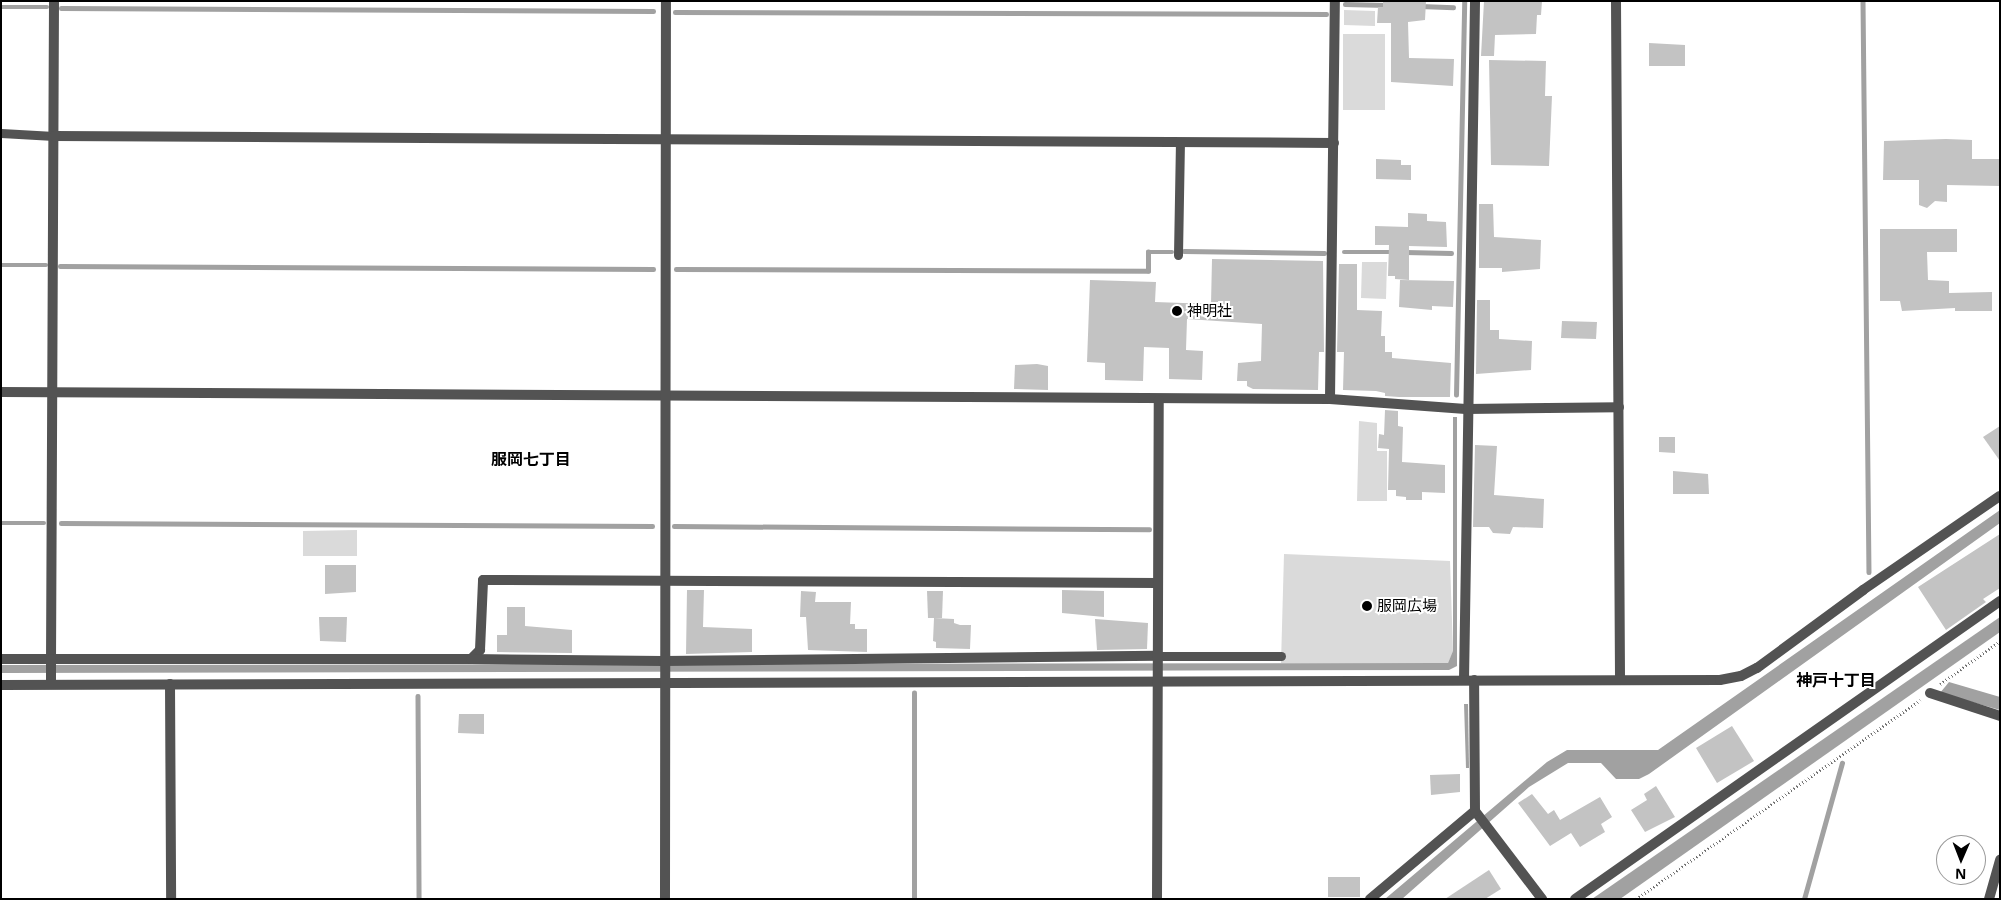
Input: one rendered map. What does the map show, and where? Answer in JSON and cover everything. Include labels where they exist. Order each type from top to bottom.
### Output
[{"type":"street","points":[[51,684],[54,393],[54,1]]},
{"type":"street","points":[[665,899],[663,662],[666,1]]},
{"type":"street","points":[[1330,399],[1335,1]]},
{"type":"street","points":[[1475,1],[1466,409],[1469,680],[1476,813],[1489,826],[1542,899]]},
{"type":"street","points":[[1616,1],[1620,679]]},
{"type":"street","points":[[54,136],[1334,143]]},
{"type":"street","points":[[1,392],[1159,400],[1330,399],[1466,409],[1619,407]]},
{"type":"street","points":[[1157,899],[1156,681],[1159,400]]},
{"type":"street","points":[[1,684],[1720,680],[1749,672],[2000,496]]},
{"type":"street","points":[[471,659],[480,650],[483,580],[1158,583]]},
{"type":"street","points":[[1575,899],[2000,601]]},
{"type":"street","points":[[1,659],[471,659],[663,662],[1157,656]]},
{"type":"street","points":[[170,684],[171,899]]},
{"type":"street","points":[[1930,693],[2000,716]]},
{"type":"street","points":[[1370,899],[1476,813]]},
{"type":"street","points":[[1989,899],[2000,860]]},
{"type":"lane","points":[[1,133],[54,136]]},
{"type":"lane","points":[[1178,255],[1180,142]]},
{"type":"lane","points":[[1157,656],[1282,656]]},
{"type":"path","points":[[1636,899],[1930,693],[2000,641]]},
{"type":"shaded area","points":[[1344,10],[1375,11],[1375,26],[1344,25]]},
{"type":"shaded area","points":[[1343,34],[1385,34],[1385,110],[1343,110]]},
{"type":"shaded area","points":[[1362,262],[1387,262],[1386,299],[1361,298]]},
{"type":"shaded area","points":[[1453,417],[1457,417],[1457,666],[1449,670],[1,673],[1,665],[1448,663],[1453,651]]},
{"type":"shaded area","points":[[1359,421],[1377,423],[1377,451],[1387,451],[1387,501],[1357,501]]},
{"type":"shaded area","points":[[2000,510],[2000,523],[1649,774],[1639,779],[1616,779],[1601,763],[1568,763],[1529,787],[1402,899],[1385,899],[1547,762],[1567,750],[1658,750]]},
{"type":"shaded area","points":[[357,530],[357,556],[303,556],[303,531]]},
{"type":"shaded area","name":"服岡広場","points":[[1284,554],[1450,561],[1453,652],[1448,663],[1281,663]]},
{"type":"shaded area","points":[[2000,617],[2000,632],[1620,899],[1592,899]]},
{"type":"shaded area","points":[[1949,682],[2000,697],[2000,710],[1940,693]]},
{"type":"shaded area","points":[[1464,704],[1468,704],[1469,768],[1466,768]]},
{"type":"building","points":[[1383,1],[1426,1],[1425,20],[1408,22],[1409,58],[1454,59],[1453,86],[1391,82],[1391,23],[1377,23],[1378,7],[1383,7]]},
{"type":"building","points":[[1484,1],[1542,1],[1541,15],[1537,15],[1536,34],[1495,35],[1494,56],[1481,56]]},
{"type":"building","points":[[1649,43],[1685,45],[1685,66],[1649,66]]},
{"type":"building","points":[[1489,60],[1546,61],[1545,96],[1552,96],[1549,166],[1491,165]]},
{"type":"building","points":[[1972,140],[1972,159],[2000,159],[2000,186],[1947,185],[1947,202],[1935,201],[1927,208],[1919,205],[1919,180],[1883,180],[1884,141]]},
{"type":"building","points":[[1376,159],[1401,160],[1401,165],[1411,165],[1411,180],[1376,179]]},
{"type":"building","points":[[1479,204],[1493,204],[1494,237],[1541,240],[1540,269],[1502,272],[1502,268],[1479,268]]},
{"type":"building","points":[[1408,213],[1427,214],[1427,221],[1446,222],[1447,247],[1409,246],[1409,280],[1395,279],[1395,276],[1388,276],[1389,245],[1375,245],[1375,226],[1408,227]]},
{"type":"building","points":[[1880,229],[1957,229],[1957,252],[1927,252],[1928,280],[1949,281],[1949,293],[1992,292],[1992,311],[1955,311],[1955,308],[1902,311],[1900,301],[1880,301]]},
{"type":"building","points":[[1212,259],[1323,261],[1324,352],[1319,352],[1318,390],[1253,389],[1247,386],[1247,381],[1237,381],[1238,363],[1261,361],[1262,324],[1187,319],[1186,350],[1203,351],[1202,380],[1169,379],[1169,348],[1144,347],[1143,381],[1105,380],[1105,363],[1087,362],[1090,280],[1156,282],[1155,302],[1211,304]]},
{"type":"building","points":[[1339,264],[1357,264],[1357,310],[1382,311],[1381,336],[1385,336],[1385,352],[1392,352],[1392,358],[1451,363],[1450,397],[1399,397],[1385,396],[1385,393],[1376,391],[1343,390],[1344,352],[1337,352]]},
{"type":"building","points":[[1400,280],[1454,281],[1453,307],[1432,306],[1432,310],[1399,307]]},
{"type":"building","points":[[1477,300],[1490,300],[1490,330],[1499,330],[1499,339],[1532,341],[1531,370],[1476,374]]},
{"type":"building","points":[[1562,321],[1597,322],[1596,339],[1561,338]]},
{"type":"building","points":[[1037,364],[1048,366],[1048,390],[1014,389],[1015,365]]},
{"type":"building","points":[[1385,410],[1398,411],[1398,426],[1403,427],[1402,462],[1445,465],[1445,493],[1422,492],[1422,500],[1406,500],[1406,497],[1396,496],[1396,490],[1388,490],[1389,449],[1378,448],[1379,434],[1384,435]]},
{"type":"building","points":[[2000,426],[2000,461],[1983,437]]},
{"type":"building","points":[[1659,437],[1675,437],[1675,453],[1659,452]]},
{"type":"building","points":[[1475,445],[1497,446],[1494,495],[1544,499],[1543,528],[1513,527],[1510,534],[1493,533],[1489,527],[1473,527]]},
{"type":"building","points":[[1673,471],[1708,474],[1709,494],[1673,494]]},
{"type":"building","points":[[2000,534],[2000,588],[1983,599],[1986,602],[1946,630],[1918,587]]},
{"type":"building","points":[[325,565],[356,565],[356,592],[325,594]]},
{"type":"building","points":[[687,590],[704,590],[703,627],[752,629],[752,652],[686,654]]},
{"type":"building","points":[[1062,590],[1104,591],[1104,617],[1062,613]]},
{"type":"building","points":[[801,591],[816,592],[815,602],[851,602],[850,624],[855,624],[855,629],[867,629],[867,652],[808,650],[806,617],[800,617]]},
{"type":"building","points":[[927,591],[943,591],[942,618],[928,618]]},
{"type":"building","points":[[507,607],[525,607],[525,626],[572,630],[572,653],[497,652],[497,635],[507,635]]},
{"type":"building","points":[[319,617],[347,617],[346,642],[320,641]]},
{"type":"building","points":[[934,618],[954,619],[954,623],[971,625],[970,649],[936,648],[936,642],[933,641]]},
{"type":"building","points":[[1095,619],[1148,623],[1147,649],[1097,650]]},
{"type":"building","points":[[459,714],[484,714],[484,734],[458,733]]},
{"type":"building","points":[[1732,726],[1754,761],[1717,783],[1696,748]]},
{"type":"building","points":[[1460,774],[1460,792],[1431,795],[1430,775]]},
{"type":"building","points":[[1656,786],[1675,817],[1645,832],[1631,810],[1647,800],[1644,794]]},
{"type":"building","points":[[1532,794],[1548,814],[1554,810],[1560,820],[1600,797],[1612,817],[1601,824],[1605,832],[1580,847],[1571,833],[1550,846],[1518,803]]},
{"type":"building","points":[[1489,870],[1501,889],[1485,899],[1445,899]]},
{"type":"building","points":[[1328,877],[1360,877],[1360,897],[1328,897]]},
{"type":"waterway","points":[[1456,395],[1464,1]]},
{"type":"waterway","points":[[1863,1],[1869,572]]},
{"type":"waterway","points":[[1345,4],[1387,5]]},
{"type":"waterway","points":[[1420,6],[1453,7]]},
{"type":"waterway","points":[[1,7],[47,7]]},
{"type":"waterway","points":[[61,8],[653,11]]},
{"type":"waterway","points":[[675,12],[1326,14]]},
{"type":"waterway","points":[[1184,251],[1324,253]]},
{"type":"waterway","points":[[676,269],[1148,271],[1148,252],[1172,252]]},
{"type":"waterway","points":[[1344,252],[1394,252]]},
{"type":"waterway","points":[[1405,252],[1451,253]]},
{"type":"waterway","points":[[1,265],[46,265]]},
{"type":"waterway","points":[[60,266],[653,269]]},
{"type":"waterway","points":[[1,523],[44,523]]},
{"type":"waterway","points":[[61,523],[652,526]]},
{"type":"waterway","points":[[674,526],[1149,529]]},
{"type":"waterway","points":[[914,693],[914,899]]},
{"type":"waterway","points":[[418,696],[419,899]]},
{"type":"waterway","points":[[1804,899],[1842,763]]},
{"type":"place","name":"神明社","points":[[1177,311]]},
{"type":"place","name":"服岡広場","points":[[1367,606]]},
{"type":"district","name":"服岡七丁目","points":[[531,459]]},
{"type":"district","name":"神戸十丁目","points":[[1836,680]]}]
